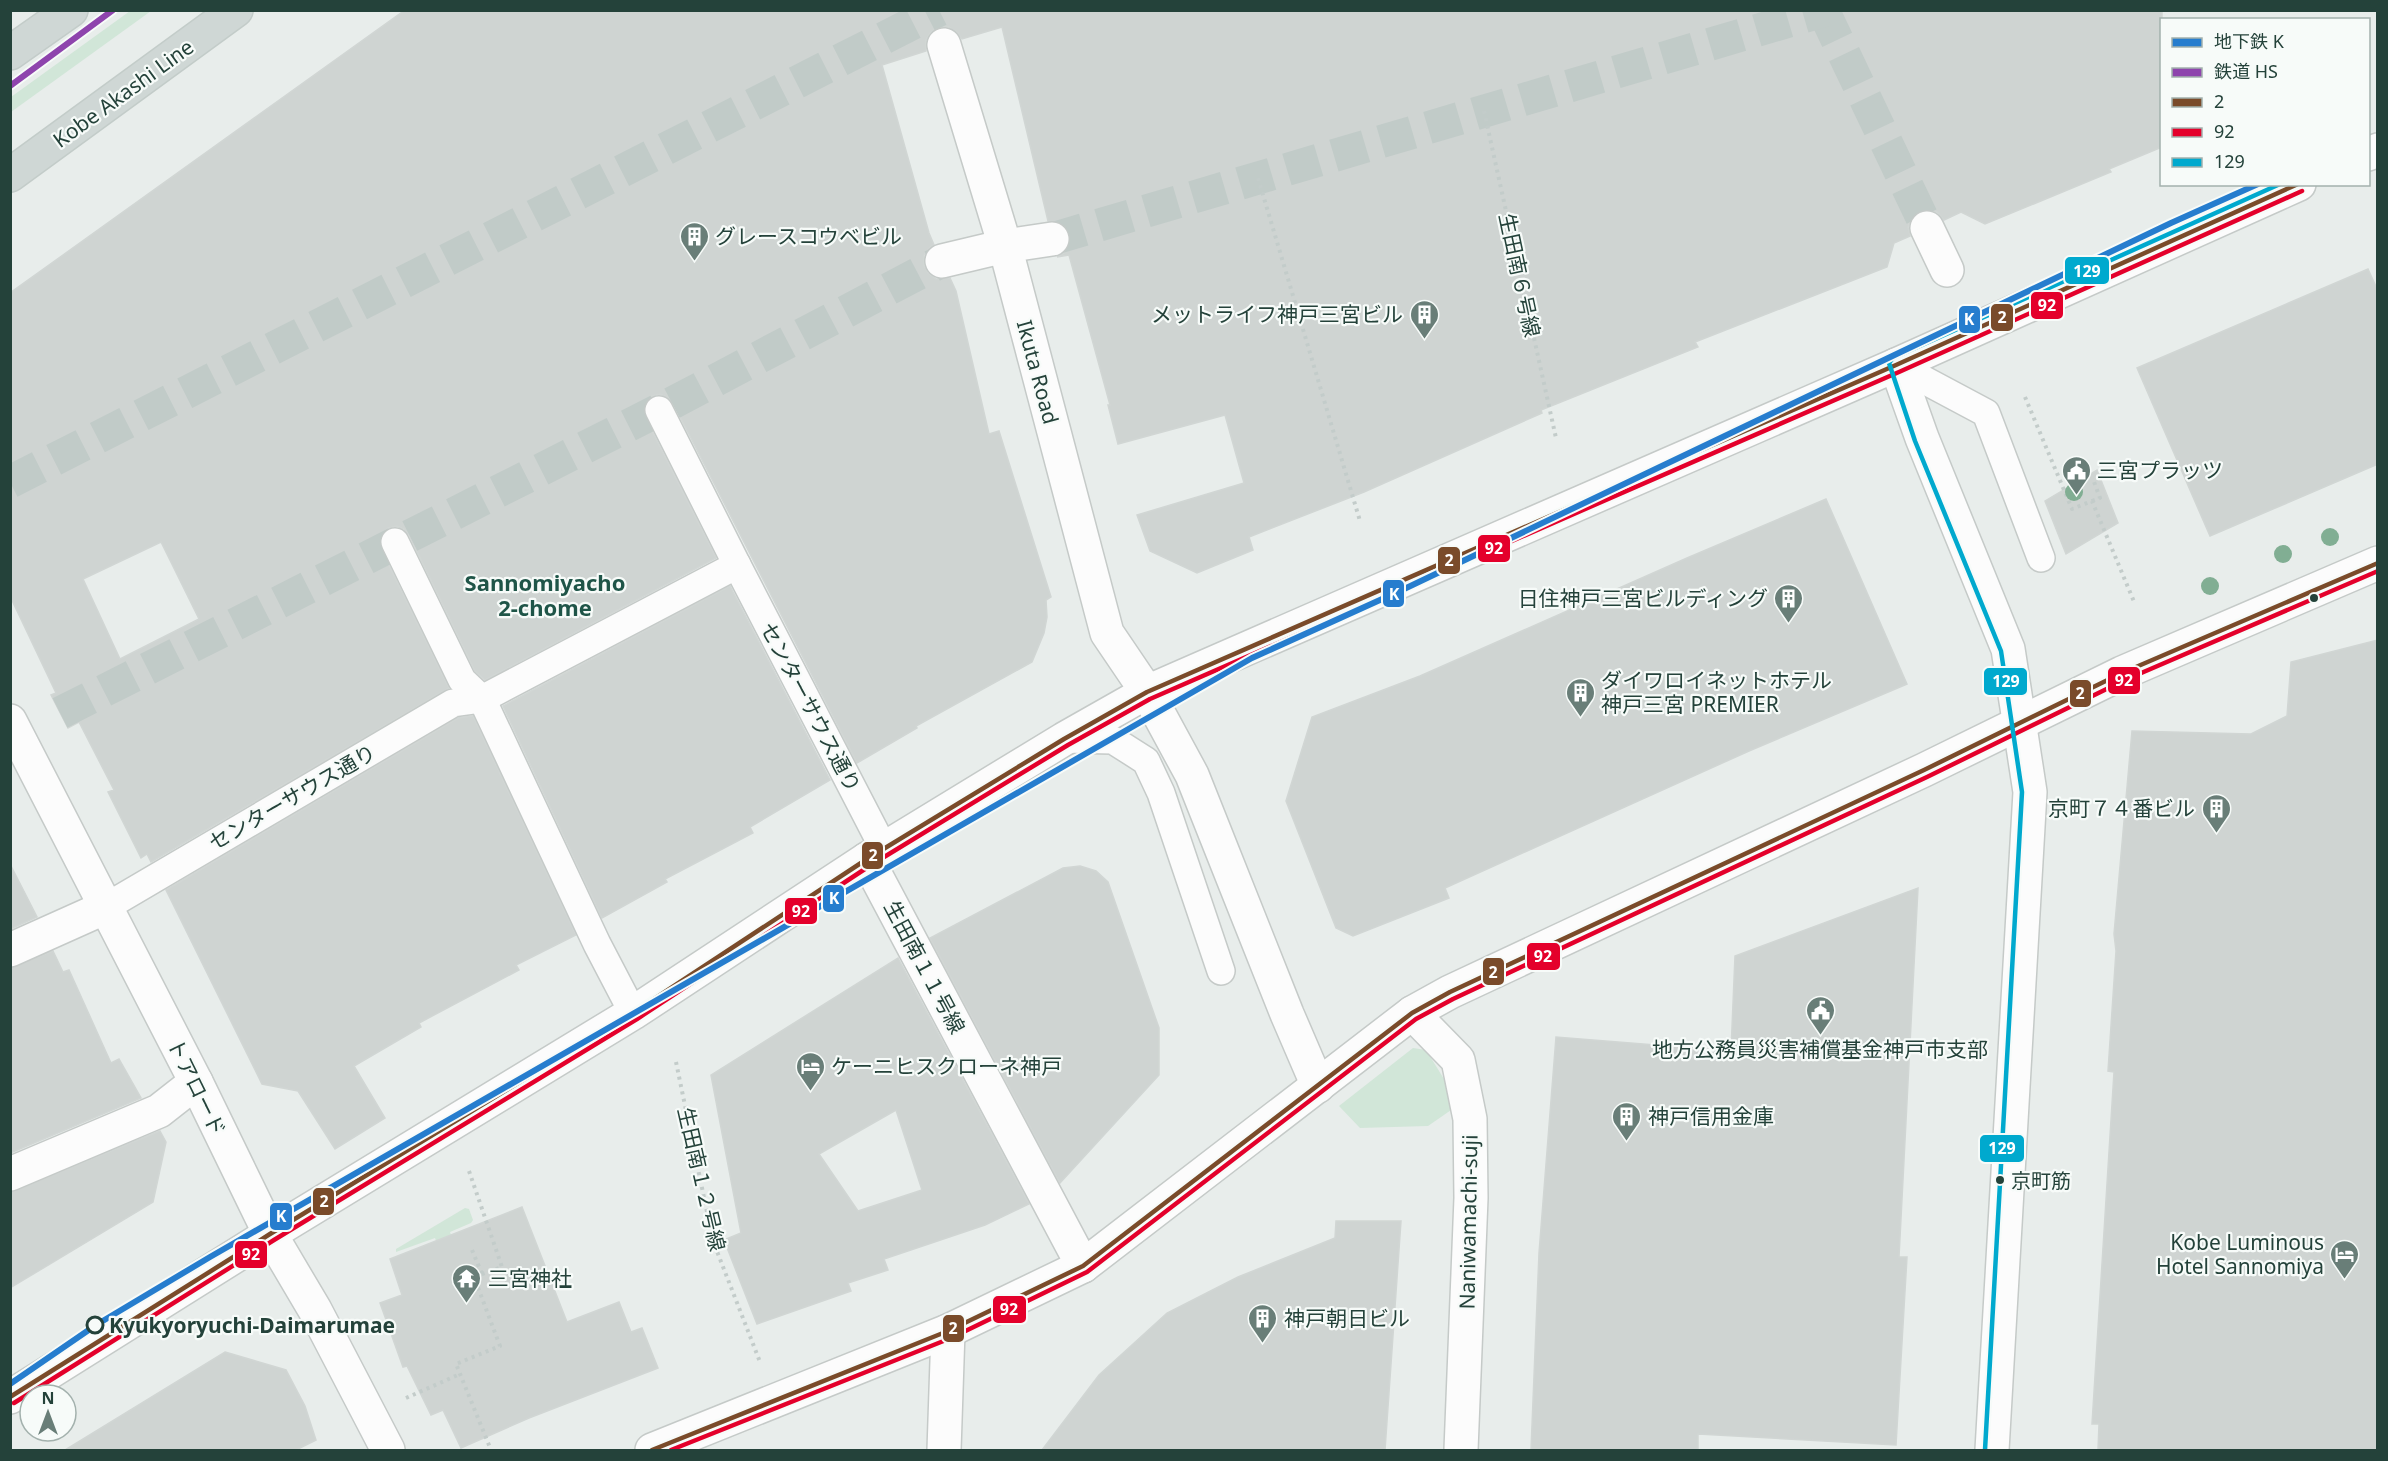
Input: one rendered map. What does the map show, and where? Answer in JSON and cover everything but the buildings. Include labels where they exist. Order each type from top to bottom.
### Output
[{"type":"main road","points":[[10,53],[71,10]]},
{"type":"main road","name":"Kobe Akashi Line","points":[[10,175],[236,10]]},
{"type":"street","name":"Ikuta Road","points":[[944,45],[1005,246],[1107,633],[1147,692],[1192,775],[1318,1086]]},
{"type":"street","points":[[10,1397],[270,1234],[633,1013],[876,854],[1064,739],[1147,692],[1896,365],[2295,186]]},
{"type":"street","points":[[1927,228],[1947,270]]},
{"type":"street","points":[[942,261],[1005,246],[1052,239]]},
{"type":"street","points":[[1896,365],[1922,438],[2008,649],[2030,792],[1992,1450]]},
{"type":"street","points":[[652,1450],[948,1331],[1083,1266],[1412,1013],[1450,992],[2020,724],[2122,673],[2378,563]]},
{"type":"street","name":"トアロード","points":[[10,721],[196,1082],[270,1234],[315,1310],[388,1450]]},
{"type":"street","name":"生田南１１号線","points":[[876,854],[1083,1266]]},
{"type":"street","points":[[10,950],[106,907]]},
{"type":"street","name":"Naniwamachi-suji","points":[[1412,1013],[1458,1060],[1470,1119],[1471,1198],[1461,1450]]},
{"type":"street","points":[[10,1174],[159,1111],[196,1082]]},
{"type":"street","points":[[944,1450],[948,1331]]},
{"type":"lane","points":[[1896,365],[1986,413],[2041,558]]},
{"type":"lane","name":"センターサウス通り","points":[[659,410],[737,565],[876,854]]},
{"type":"lane","points":[[395,542],[462,681],[482,699],[597,944],[633,1013]]},
{"type":"lane","name":"センターサウス通り","points":[[106,907],[453,703],[482,699],[737,565]]},
{"type":"lane","points":[[1064,739],[1113,740],[1146,761],[1161,792],[1221,971]]},
{"type":"path","name":"生田南６号線","points":[[1484,111],[1556,438]]},
{"type":"path","points":[[1258,178],[1360,521]]},
{"type":"path","points":[[2025,397],[2072,509],[2100,498],[2093,479]]},
{"type":"path","points":[[2092,501],[2135,604]]},
{"type":"path","name":"生田南１２号線","points":[[676,1062],[713,1241],[760,1362]]},
{"type":"path","points":[[469,1171],[502,1267],[474,1278],[500,1346],[456,1364],[491,1450]]},
{"type":"path","points":[[472,1250],[482,1274]]},
{"type":"path","points":[[406,1398],[460,1374]]},
{"type":"green space","points":[[130,11],[151,11],[11,112],[11,97]]},
{"type":"green space","points":[[1413,1048],[1426,1050],[1444,1079],[1454,1108],[1428,1126],[1360,1128],[1339,1106]]},
{"type":"green space","points":[[465,1208],[469,1209],[473,1220],[450,1232],[462,1268],[448,1274],[435,1238],[396,1252],[396,1249]]},
{"type":"tunnel","points":[[10,482],[939,10]]},
{"type":"tunnel","points":[[1823,10],[1927,228]]},
{"type":"tunnel","points":[[1052,239],[1826,10]]},
{"type":"tunnel","points":[[60,713],[659,410],[942,261]]},
{"type":"metro line","name":"K","points":[[10,1384],[96,1325],[210,1257],[1252,658],[1402,590],[2171,223],[2254,186]]},
{"type":"rail line","name":"HS","points":[[10,86],[113,10]]},
{"type":"transit line","name":"129","points":[[1985,1450],[2022,792],[2001,651],[1915,441],[1889,363],[1893,358],[2276,186]]},
{"type":"transit line","name":"2","points":[[10,1397],[270,1234],[633,1013],[867,859],[1064,739],[1147,692],[1896,365],[2294,186]]},
{"type":"transit line","name":"92","points":[[14,1403],[274,1240],[637,1019],[871,865],[1068,745],[1150,699],[1899,372],[2302,191]]},
{"type":"transit line","name":"2","points":[[652,1450],[948,1331],[1083,1266],[1412,1013],[1450,992],[1924,770],[2122,673],[2378,563]]},
{"type":"transit line","name":"92","points":[[671,1450],[951,1338],[1087,1272],[1416,1019],[1453,999],[1927,777],[2125,680],[2378,571]]},
{"type":"place","name":"グレースコウベビル","points":[[694,262]]},
{"type":"place","name":"メットライフ神戸三宮ビル","points":[[1424,340]]},
{"type":"place","name":"三宮プラッツ","points":[[2076,496]]},
{"type":"place","name":"日住神戸三宮ビルディング","points":[[1789,624]]},
{"type":"place","name":"ダイワロイネットホテル 神戸三宮 PREMIER","points":[[1580,718]]},
{"type":"place","name":"京町７４番ビル","points":[[2216,834]]},
{"type":"place","name":"地方公務員災害補償基金神戸市支部","points":[[1820,1036]]},
{"type":"place","name":"ケーニヒスクローネ神戸","points":[[810,1092]]},
{"type":"place","name":"神戸信用金庫","points":[[1627,1142]]},
{"type":"place","name":"京町筋","points":[[2000,1180]]},
{"type":"place","name":"Kobe Luminous Hotel Sannomiya","points":[[2345,1280]]},
{"type":"place","name":"三宮神社","points":[[467,1304]]},
{"type":"place","name":"Kyukyoryuchi-Daimarumae","points":[[95,1325]]},
{"type":"place","name":"神戸朝日ビル","points":[[1263,1344]]},
{"type":"district","name":"Sannomiyacho 2-chome","points":[[545,594]]}]
